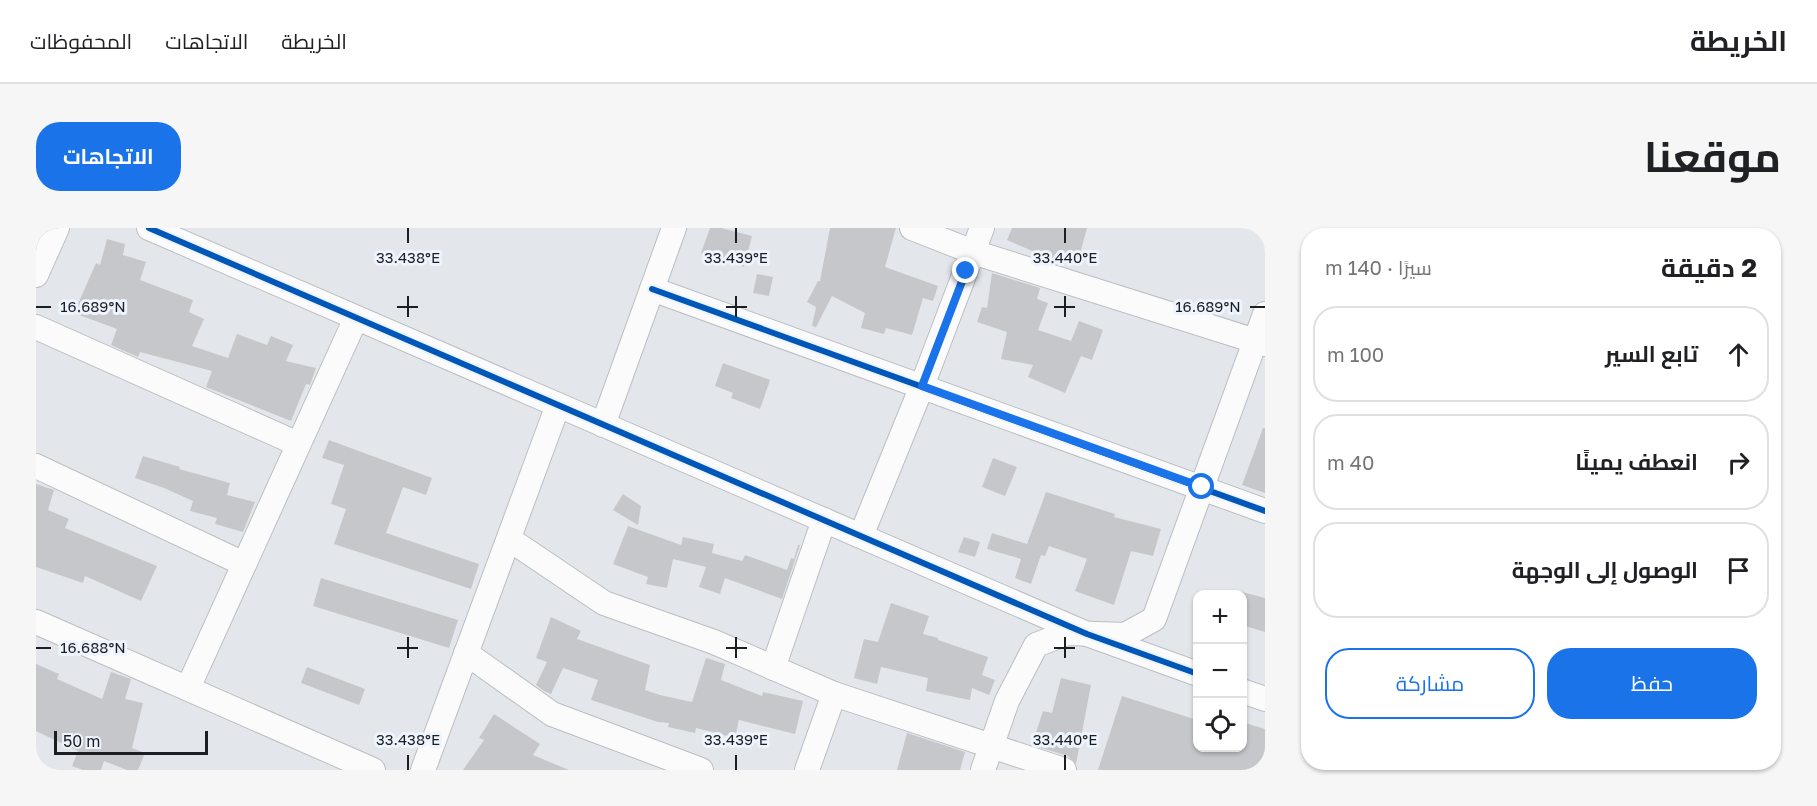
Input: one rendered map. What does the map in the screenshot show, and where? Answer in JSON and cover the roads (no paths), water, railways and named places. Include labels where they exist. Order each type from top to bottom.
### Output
[{"type":"street","points":[[36,275],[57,228]]},
{"type":"street","points":[[149,228],[1087,634],[1193,673]]},
{"type":"street","points":[[603,425],[674,228]]},
{"type":"street","points":[[912,228],[973,252],[1260,343]]},
{"type":"street","points":[[861,536],[922,386],[982,228]]},
{"type":"street","points":[[652,289],[1265,511]]},
{"type":"street","points":[[982,770],[1007,701],[1036,645],[1067,633],[1125,634],[1154,619],[1202,487],[1260,343],[1265,314]]},
{"type":"street","points":[[188,688],[356,318]]},
{"type":"street","points":[[36,327],[298,444]]},
{"type":"street","points":[[423,770],[558,405]]},
{"type":"street","points":[[36,466],[244,564]]},
{"type":"street","points":[[773,668],[824,520]]},
{"type":"street","points":[[509,539],[604,603],[714,642],[834,694],[1064,770]]},
{"type":"street","points":[[36,622],[373,770]]},
{"type":"street","points":[[466,653],[552,714],[701,770]]},
{"type":"street","points":[[1247,693],[1265,699]]},
{"type":"street","points":[[807,770],[834,694]]}]
